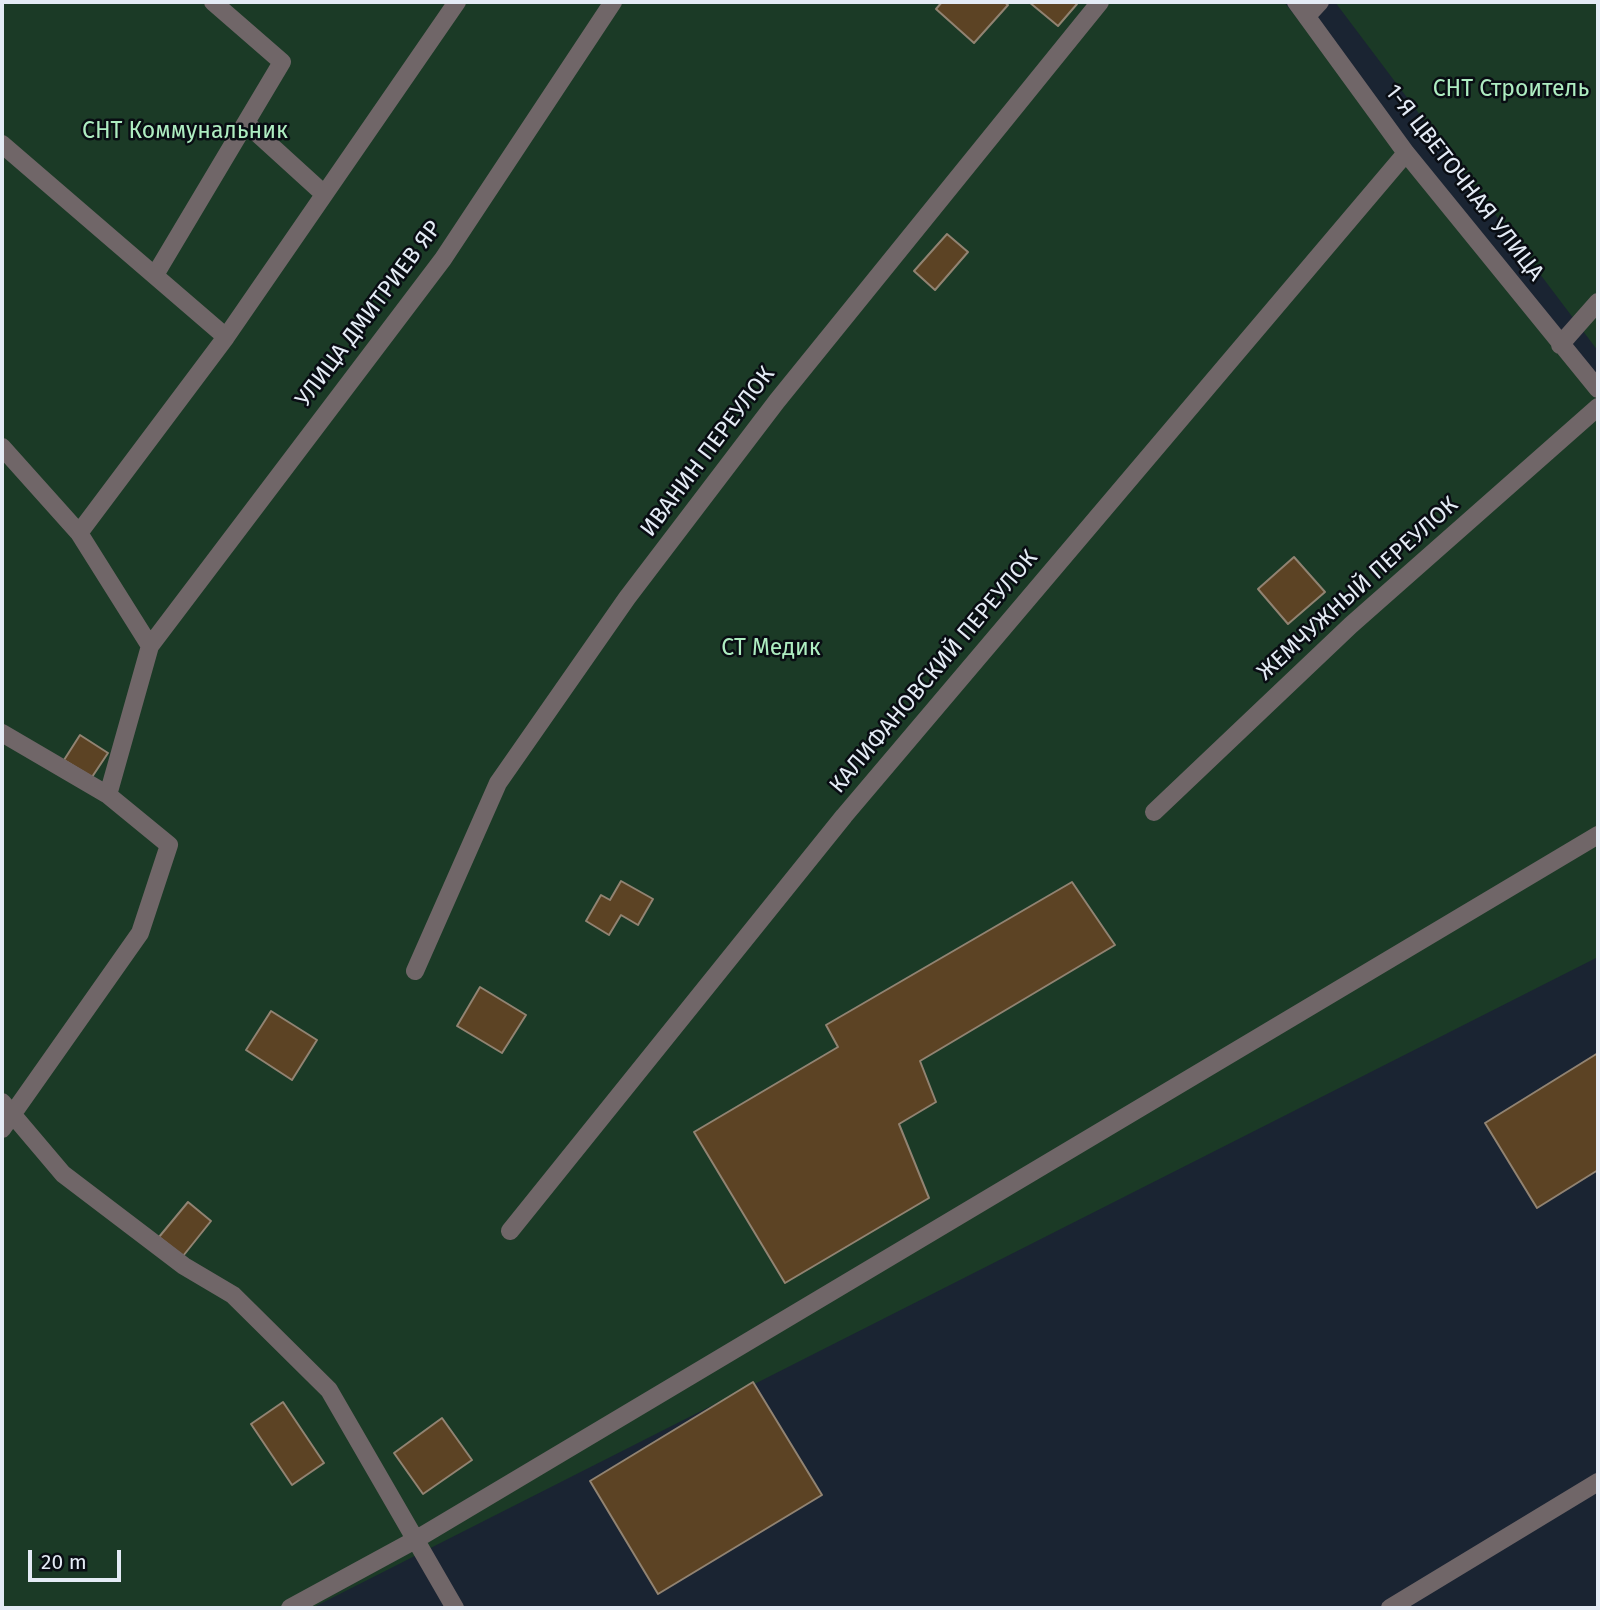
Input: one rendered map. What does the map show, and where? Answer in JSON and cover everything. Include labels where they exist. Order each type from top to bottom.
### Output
[{"type":"street","points":[[155,275],[282,62],[213,2]]},
{"type":"street","points":[[79,533],[226,337],[457,2]]},
{"type":"street","name":"УЛИЦА ДМИТРИЕВ ЯР","points":[[108,795],[150,646],[443,259],[613,2]]},
{"type":"street","name":"ИВАНИН ПЕРЕУЛОК","points":[[415,971],[498,783],[619,609],[776,401],[1100,2]]},
{"type":"street","points":[[1301,9],[1321,2]]},
{"type":"street","name":"1-Я ЦВЕТОЧНАЯ УЛИЦА","points":[[1301,9],[1406,153],[1598,389]]},
{"type":"street","points":[[246,123],[324,194]]},
{"type":"street","points":[[2,144],[226,337]]},
{"type":"street","name":"КАЛИФАНОВСКИЙ ПЕРЕУЛОК","points":[[510,1231],[844,816],[1406,153]]},
{"type":"street","points":[[1560,345],[1598,302]]},
{"type":"street","name":"ЖЕМЧУЖНЫЙ ПЕРЕУЛОК","points":[[1154,812],[1351,625],[1598,407]]},
{"type":"street","points":[[2,447],[79,533],[150,646]]},
{"type":"street","points":[[2,733],[108,795],[169,845],[141,933],[6,1115],[63,1174],[184,1266],[233,1295],[329,1390],[455,1608]]},
{"type":"street","points":[[290,1608],[415,1540],[1598,835]]},
{"type":"street","points":[[1390,1608],[1598,1482]]},
{"type":"green space","name":"СТ Медик","points":[[2,2],[1284,2],[1598,397],[1598,957],[312,1608],[2,1608]]},
{"type":"green space","name":"СНТ Строитель","points":[[1335,2],[1598,2],[1598,351]]},
{"type":"building","points":[[942,2],[1004,2],[1008,5],[974,43],[936,9]]},
{"type":"building","points":[[1029,2],[1074,2],[1077,4],[1058,26]]},
{"type":"building","points":[[947,234],[968,252],[935,290],[914,271]]},
{"type":"building","points":[[1294,557],[1325,592],[1288,624],[1258,589]]},
{"type":"building","points":[[80,735],[108,753],[92,777],[64,760]]},
{"type":"building","points":[[621,881],[653,899],[638,925],[621,915],[609,935],[586,921],[601,895],[610,900]]},
{"type":"building","points":[[1072,882],[1115,945],[920,1061],[936,1102],[899,1124],[929,1198],[785,1283],[694,1132],[838,1047],[826,1025]]},
{"type":"building","points":[[480,987],[526,1015],[502,1053],[457,1026]]},
{"type":"building","points":[[271,1011],[317,1040],[292,1080],[246,1050]]},
{"type":"building","points":[[1598,1053],[1598,1170],[1537,1208],[1485,1123]]},
{"type":"building","points":[[188,1202],[211,1221],[183,1256],[159,1237]]},
{"type":"building","points":[[753,1382],[822,1495],[658,1594],[590,1481]]},
{"type":"building","points":[[283,1402],[324,1463],[292,1485],[251,1424]]},
{"type":"building","points":[[442,1418],[472,1460],[423,1494],[394,1453]]},
{"type":"park label","name":"СНТ Коммунальник","points":[[185,132]]}]
